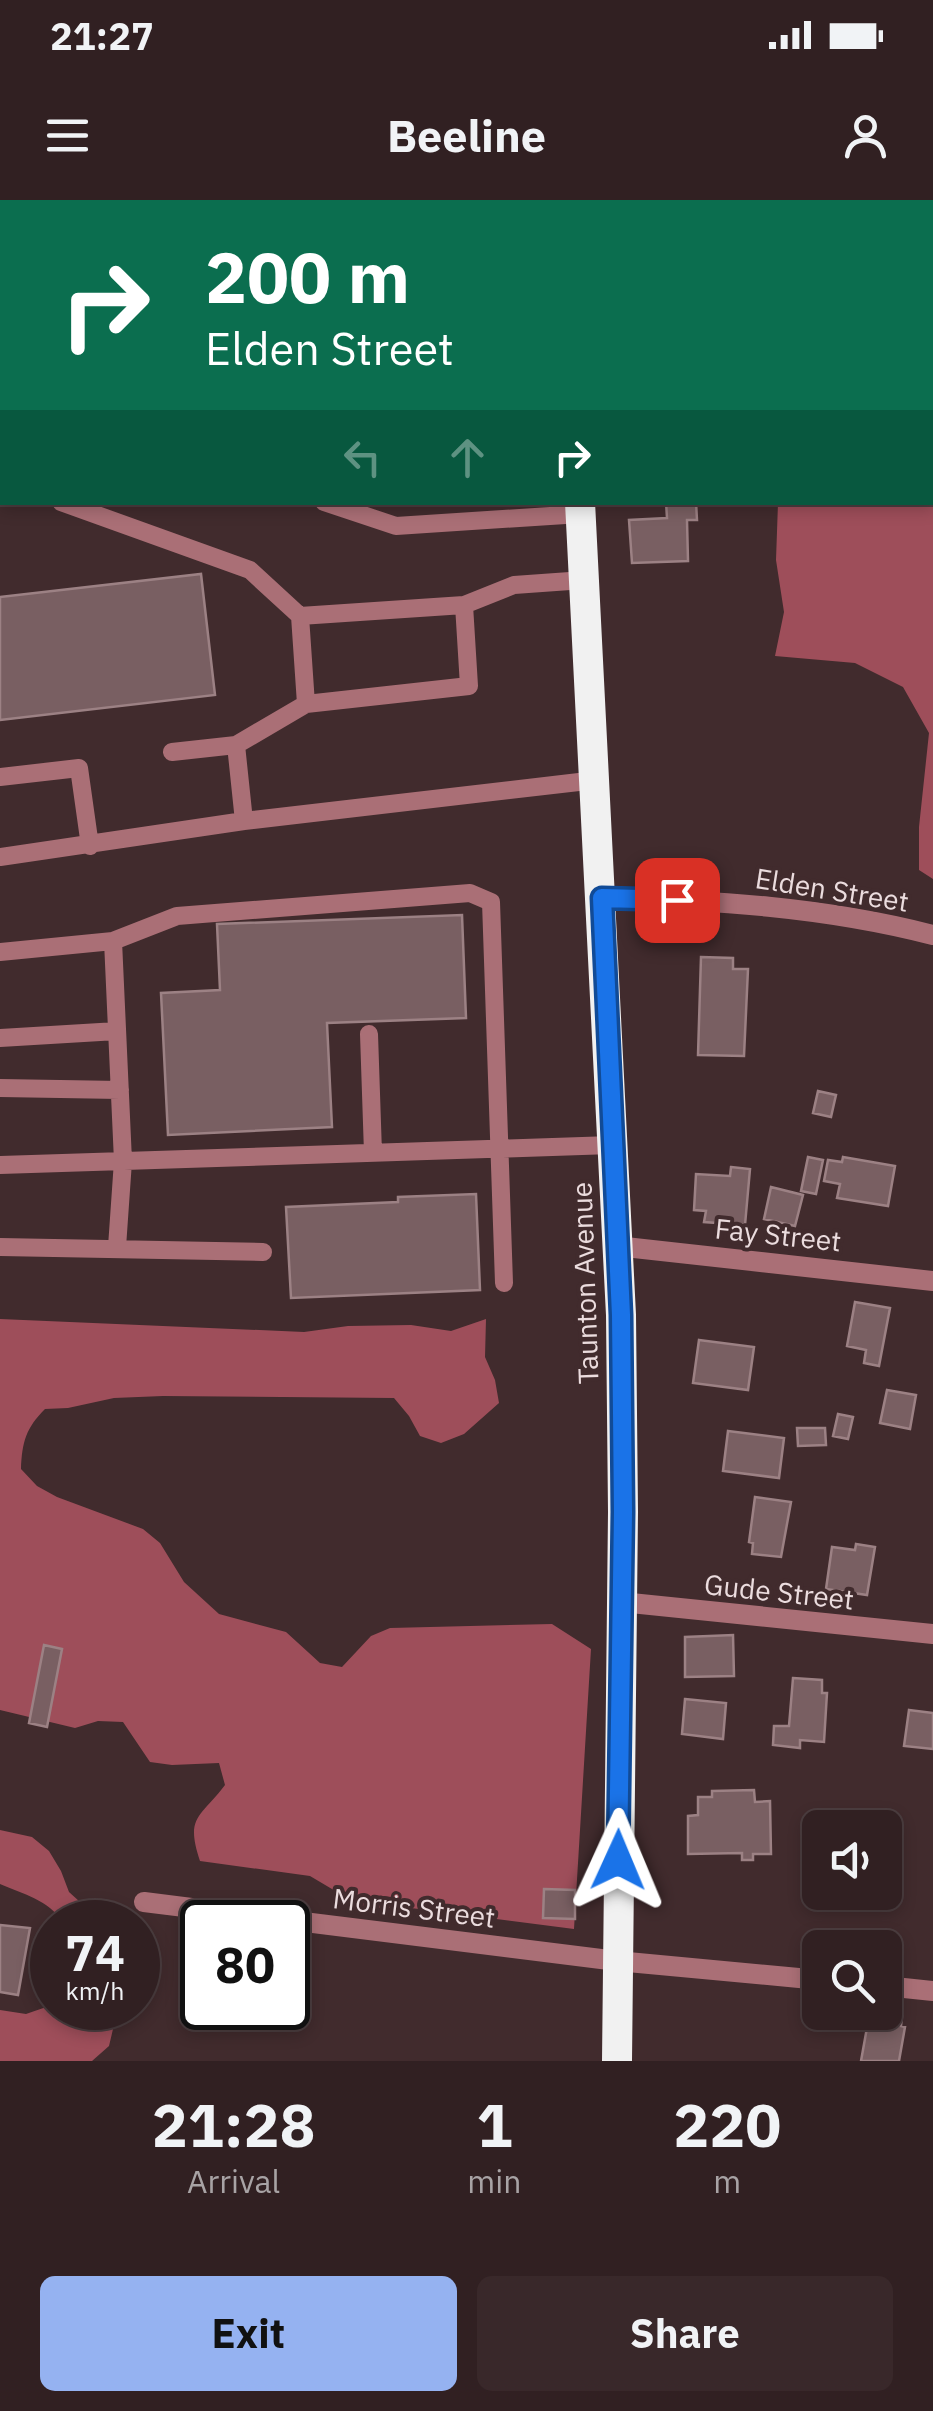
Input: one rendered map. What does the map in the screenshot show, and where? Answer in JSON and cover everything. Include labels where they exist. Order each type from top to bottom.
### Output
[{"type":"highway","name":"Taunton Avenue","points":[[580,508],[621,1315],[617,2061]]},
{"type":"street","name":"Elden Street","points":[[602,898],[714,900],[868,918],[933,935]]},
{"type":"street","name":"Fay Street","points":[[616,1246],[933,1281]]},
{"type":"street","name":"Gude Street","points":[[621,1602],[933,1634]]},
{"type":"street","name":"Morris Street","points":[[160,1904],[617,1961],[802,1978]]},
{"type":"street","points":[[902,1987],[933,1990]]},
{"type":"lane","points":[[69,505],[250,570],[300,616],[306,704]]},
{"type":"lane","points":[[333,505],[396,526],[580,508]]},
{"type":"lane","points":[[300,616],[464,605],[514,585],[584,580]]},
{"type":"lane","points":[[172,752],[236,745],[306,704],[469,686],[464,605]]},
{"type":"lane","points":[[236,745],[244,820]]},
{"type":"lane","points":[[0,777],[80,768],[90,846]]},
{"type":"lane","points":[[0,857],[244,820],[596,780]]},
{"type":"lane","points":[[0,952],[113,941],[177,916],[470,893],[491,902],[504,1283]]},
{"type":"lane","points":[[113,941],[123,1161],[117,1248]]},
{"type":"lane","points":[[0,1038],[117,1031]]},
{"type":"lane","points":[[369,1034],[372,1153]]},
{"type":"lane","points":[[0,1088],[120,1090]]},
{"type":"lane","points":[[0,1166],[612,1145]]},
{"type":"lane","points":[[0,1247],[262,1252]]},
{"type":"shaded area","points":[[778,505],[933,505],[933,879],[919,870],[919,827],[929,733],[903,687],[855,663],[775,656],[784,612],[776,560]]},
{"type":"shaded area","points":[[0,1319],[304,1332],[348,1326],[411,1325],[451,1331],[486,1319],[485,1357],[499,1403],[464,1434],[441,1443],[420,1436],[394,1398],[114,1398],[45,1409],[26,1436],[21,1469],[37,1486],[57,1497],[143,1529],[160,1543],[184,1582],[219,1614],[286,1632],[320,1663],[342,1667],[371,1636],[390,1628],[552,1624],[591,1649],[574,1929],[411,1908],[364,1908],[310,1876],[200,1861],[195,1826],[225,1785],[219,1763],[150,1762],[123,1722],[98,1721],[75,1728],[0,1710]]},
{"type":"shaded area","points":[[0,1830],[32,1837],[49,1851],[69,1892],[78,1900],[37,1900],[0,1884]]},
{"type":"shaded area","points":[[0,2010],[30,2013],[30,2030],[113,2030],[109,2046],[92,2061],[0,2061]]},
{"type":"building","points":[[666,505],[696,505],[697,520],[687,520],[688,561],[632,563],[629,520],[667,518]]},
{"type":"building","points":[[201,574],[215,695],[0,720],[0,597]]},
{"type":"building","points":[[462,915],[466,1018],[327,1023],[332,1127],[168,1135],[161,993],[220,990],[217,924]]},
{"type":"building","points":[[701,957],[733,958],[733,969],[748,969],[744,1056],[698,1055]]},
{"type":"building","points":[[818,1091],[836,1095],[831,1117],[813,1113]]},
{"type":"building","points":[[808,1157],[823,1160],[816,1194],[801,1191]]},
{"type":"building","points":[[843,1157],[895,1166],[888,1206],[837,1198],[840,1184],[824,1181],[828,1160],[842,1162]]},
{"type":"building","points":[[731,1167],[750,1169],[745,1225],[704,1222],[706,1211],[694,1210],[696,1174],[730,1176]]},
{"type":"building","points":[[771,1187],[803,1195],[795,1226],[764,1219]]},
{"type":"building","points":[[476,1194],[480,1290],[291,1298],[286,1207]]},
{"type":"building","points":[[855,1302],[890,1308],[879,1366],[864,1363],[866,1350],[847,1346]]},
{"type":"building","points":[[699,1340],[754,1347],[748,1390],[693,1383]]},
{"type":"building","points":[[887,1390],[916,1395],[910,1429],[880,1423]]},
{"type":"building","points":[[838,1414],[853,1417],[848,1439],[833,1436]]},
{"type":"building","points":[[797,1428],[825,1428],[826,1445],[798,1446]]},
{"type":"building","points":[[728,1431],[784,1438],[779,1478],[723,1471]]},
{"type":"building","points":[[755,1497],[791,1502],[781,1557],[752,1554],[753,1543],[749,1542]]},
{"type":"building","points":[[856,1544],[875,1547],[867,1595],[826,1589],[832,1547],[855,1550]]},
{"type":"building","points":[[733,1635],[734,1676],[685,1677],[685,1637]]},
{"type":"building","points":[[44,1645],[62,1649],[47,1727],[29,1723]]},
{"type":"building","points":[[793,1678],[822,1680],[822,1693],[827,1693],[824,1742],[800,1740],[800,1748],[773,1745],[774,1726],[789,1726]]},
{"type":"building","points":[[685,1699],[726,1703],[723,1739],[682,1734]]},
{"type":"building","points":[[909,1710],[933,1713],[933,1749],[904,1746]]},
{"type":"building","points":[[754,1790],[755,1802],[770,1801],[771,1854],[753,1854],[753,1860],[742,1860],[742,1853],[688,1854],[688,1816],[698,1815],[698,1797],[712,1797],[712,1791]]},
{"type":"building","points":[[544,1889],[575,1890],[575,1919],[543,1918]]},
{"type":"building","points":[[0,1925],[30,1928],[18,1995],[0,1992]]},
{"type":"building","points":[[905,2027],[899,2061],[861,2061],[867,2030]]},
{"type":"route","points":[[618,1860],[623,1512],[621,1315],[602,898],[677,900]]}]
